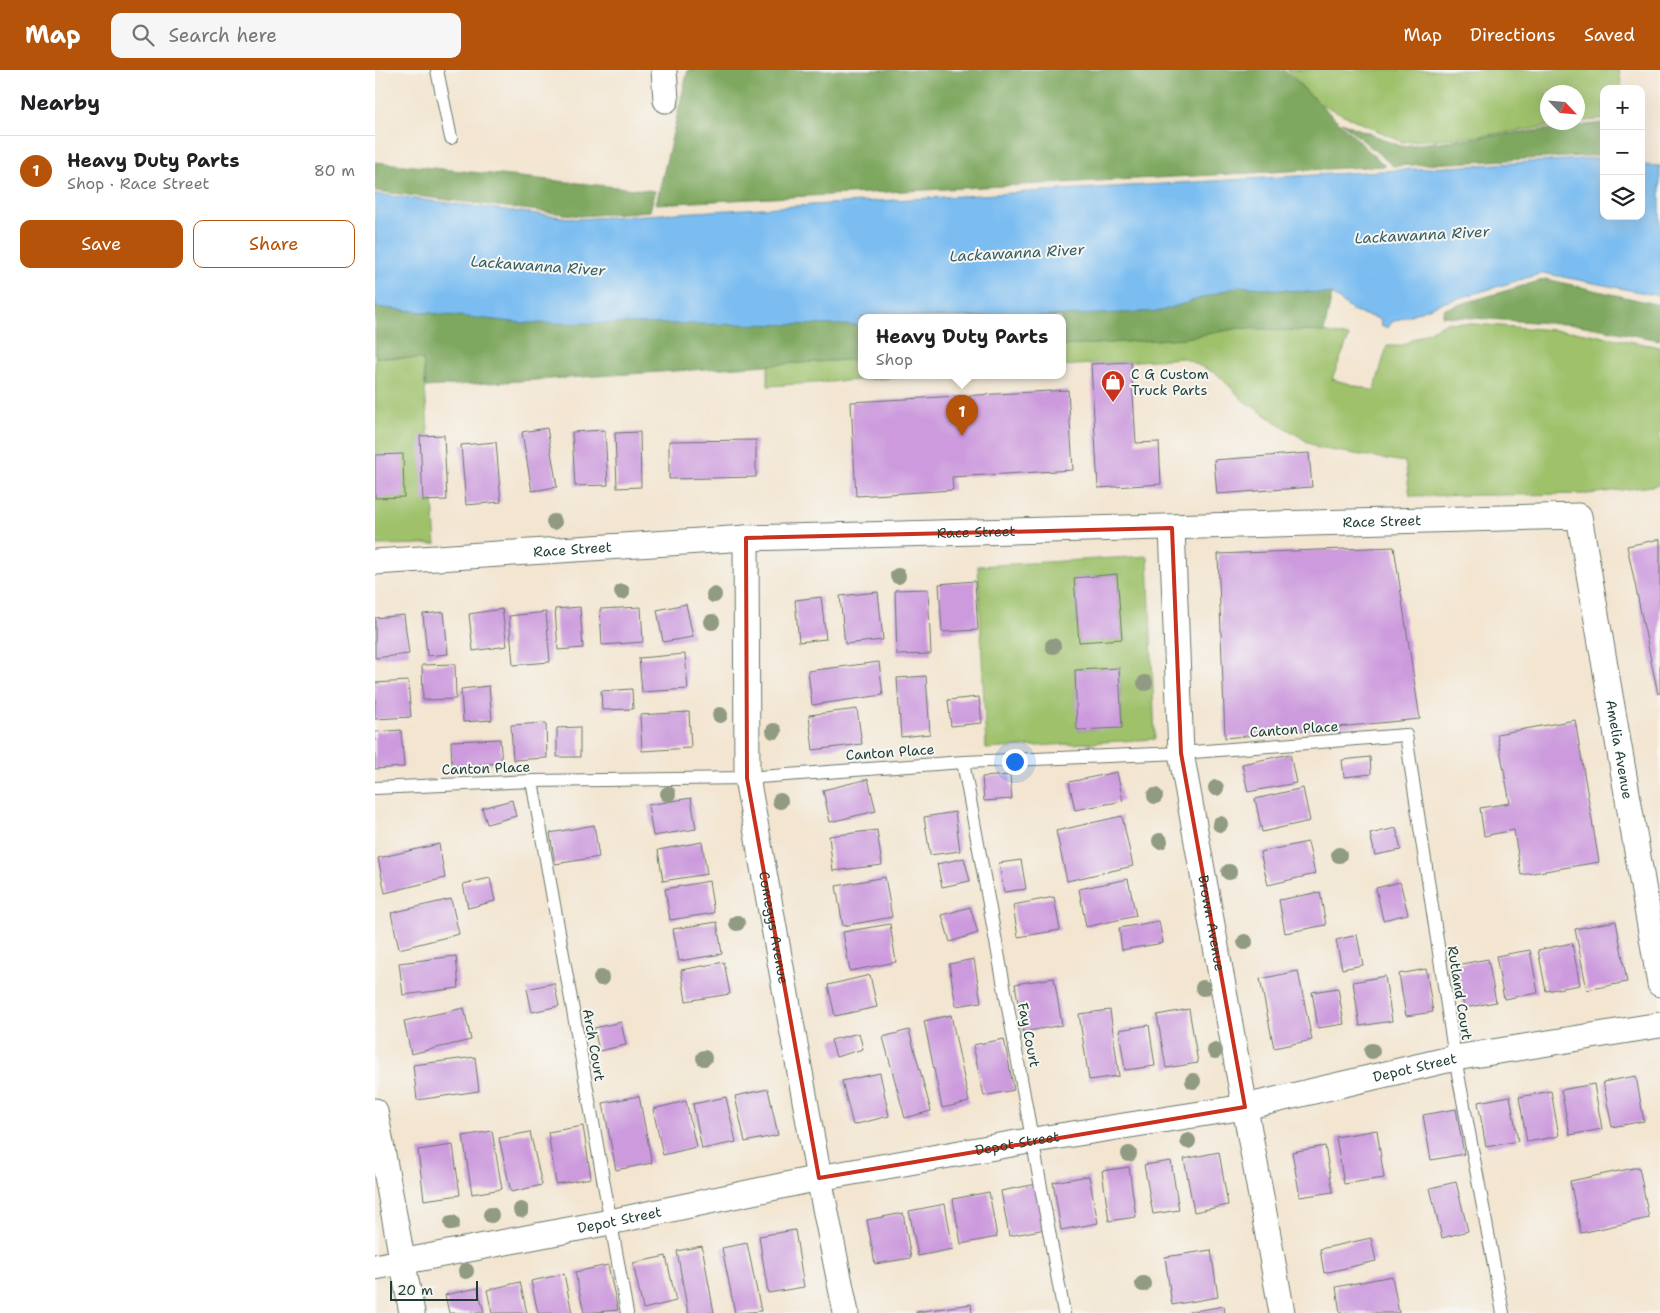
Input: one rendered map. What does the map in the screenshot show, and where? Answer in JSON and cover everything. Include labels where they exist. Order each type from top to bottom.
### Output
[{"type":"street","points":[[664,70],[666,100]]},
{"type":"street","name":"Race Street","points":[[375,562],[747,538],[1579,516]]},
{"type":"street","name":"Amelia Avenue","points":[[1579,516],[1660,984]]},
{"type":"street","name":"Brown Avenue","points":[[1172,528],[1181,753],[1282,1313]]},
{"type":"street","name":"Comegys Avenue","points":[[747,538],[747,778],[819,1178],[846,1313]]},
{"type":"street","name":"Depot Street","points":[[375,1267],[610,1222],[819,1178],[1034,1140],[1245,1107],[1455,1058],[1660,1025]]},
{"type":"street","points":[[375,1111],[412,1313]]},
{"type":"lane","points":[[437,70],[451,138]]},
{"type":"lane","name":"Canton Place","points":[[375,788],[532,781],[747,778],[963,762],[1181,753],[1406,735]]},
{"type":"lane","name":"Rutland Court","points":[[1406,735],[1455,1058],[1503,1313]]},
{"type":"lane","name":"Fay Court","points":[[963,762],[1034,1140],[1064,1313]]},
{"type":"lane","name":"Arch Court","points":[[532,781],[627,1313]]},
{"type":"highlighted area","points":[[1172,528],[1181,753],[1245,1107],[819,1178],[747,778],[746,538]]},
{"type":"green space","points":[[688,70],[1284,70],[1385,166],[656,204]]},
{"type":"green space","points":[[1287,70],[1619,70],[1621,85],[1600,85],[1600,119],[1585,121],[1585,85],[1540,85],[1540,128],[1487,135],[1402,142],[1316,102]]},
{"type":"green space","points":[[1341,122],[1401,146],[1542,130],[1585,130],[1585,125],[1600,123],[1600,155],[1393,166]]},
{"type":"green space","points":[[375,162],[655,191],[650,211],[580,216],[375,191]]},
{"type":"green space","points":[[1546,279],[1660,305],[1660,340],[1579,325],[1442,316],[1444,309]]},
{"type":"green space","points":[[1239,286],[1332,294],[1324,332],[1239,328],[1185,338],[1066,346],[1066,314],[1002,314],[1161,311]]},
{"type":"green space","points":[[375,307],[523,323],[858,317],[858,359],[426,387],[423,359],[375,357]]},
{"type":"green space","points":[[1447,322],[1580,332],[1660,347],[1660,485],[1589,494],[1410,496],[1405,462],[1317,448],[1244,401],[1217,374],[1183,358],[1066,366],[1066,346],[1185,338],[1239,328],[1324,332],[1349,337],[1332,379],[1374,391],[1387,346],[1400,346]]},
{"type":"green space","points":[[375,357],[423,359],[436,544],[375,545]]},
{"type":"green space","points":[[858,359],[858,379],[876,379],[768,386],[768,365]]},
{"type":"green space","points":[[1148,556],[1155,739],[986,749],[978,566]],"holes":[[[1117,574],[1122,639],[1079,642],[1074,578]],[[1119,668],[1122,727],[1078,730],[1075,670]]]},
{"type":"water","name":"Lackawanna River","points":[[1598,158],[1600,159],[1600,220],[1645,220],[1645,165],[1660,166],[1660,296],[1543,273],[1439,304],[1392,322],[1388,328],[1381,326],[1380,319],[1354,312],[1332,294],[1239,286],[1161,311],[1066,316],[1066,314],[858,314],[858,325],[523,323],[375,307],[375,194],[578,219]]},
{"type":"building","name":"C G Custom Truck Parts","points":[[1131,362],[1136,443],[1159,442],[1161,484],[1098,488],[1091,364]]},
{"type":"building","points":[[1068,390],[1073,470],[952,477],[953,490],[856,496],[851,402]]},
{"type":"building","points":[[547,428],[557,487],[532,491],[522,432]]},
{"type":"building","points":[[605,430],[608,485],[575,486],[572,432]]},
{"type":"building","points":[[640,432],[641,487],[617,488],[615,433]]},
{"type":"building","points":[[444,435],[447,500],[423,501],[420,436]]},
{"type":"building","points":[[756,440],[756,477],[669,479],[669,441]]},
{"type":"building","points":[[496,442],[501,502],[466,505],[461,445]]},
{"type":"building","points":[[1309,453],[1312,487],[1217,494],[1214,460]]},
{"type":"building","points":[[403,454],[404,497],[375,498],[375,455]]},
{"type":"building","points":[[1660,539],[1660,693],[1658,694],[1627,546]]},
{"type":"building","points":[[1394,547],[1420,719],[1225,738],[1218,554]]},
{"type":"building","points":[[1117,574],[1122,639],[1079,642],[1074,578]]},
{"type":"building","points":[[975,581],[978,630],[942,632],[939,584]]},
{"type":"building","points":[[928,589],[931,654],[897,655],[895,590]]},
{"type":"building","points":[[878,592],[883,640],[845,644],[840,596]]},
{"type":"building","points":[[821,597],[826,639],[799,642],[795,600]]},
{"type":"building","points":[[686,604],[693,637],[663,642],[657,610]]},
{"type":"building","points":[[580,607],[583,648],[558,650],[555,609]]},
{"type":"building","points":[[641,607],[643,642],[602,645],[600,609]]},
{"type":"building","points":[[502,609],[507,646],[473,651],[469,614]]},
{"type":"building","points":[[444,612],[448,654],[427,656],[423,614]]},
{"type":"building","points":[[546,612],[550,662],[513,665],[509,616]]},
{"type":"building","points":[[404,615],[409,654],[375,658],[375,618]]},
{"type":"building","points":[[685,654],[688,689],[642,692],[639,658]]},
{"type":"building","points":[[879,662],[883,695],[812,705],[808,671]]},
{"type":"building","points":[[455,664],[456,699],[423,700],[422,665]]},
{"type":"building","points":[[1119,668],[1122,728],[1077,730],[1075,670]]},
{"type":"building","points":[[926,676],[930,734],[901,737],[897,678]]},
{"type":"building","points":[[408,681],[411,717],[375,719],[375,683]]},
{"type":"building","points":[[489,686],[492,720],[463,722],[461,689]]},
{"type":"building","points":[[632,689],[633,709],[602,710],[601,691]]},
{"type":"building","points":[[979,697],[982,723],[951,726],[948,700]]},
{"type":"building","points":[[857,709],[862,744],[813,750],[809,715]]},
{"type":"building","points":[[689,712],[691,748],[642,751],[640,715]]},
{"type":"building","points":[[1575,720],[1599,862],[1521,875],[1514,830],[1484,836],[1480,808],[1510,803],[1497,734]]},
{"type":"building","points":[[546,723],[547,758],[513,760],[511,725]]},
{"type":"building","points":[[580,727],[580,757],[557,757],[557,728]]},
{"type":"building","points":[[401,730],[404,767],[375,769],[375,732]]},
{"type":"building","points":[[500,739],[502,763],[452,766],[451,741]]},
{"type":"building","points":[[1290,754],[1296,783],[1248,792],[1242,764]]},
{"type":"building","points":[[1370,757],[1371,774],[1344,777],[1342,760]]},
{"type":"building","points":[[1117,772],[1123,801],[1075,810],[1069,782]]},
{"type":"building","points":[[1010,775],[1012,799],[984,801],[982,777]]},
{"type":"building","points":[[868,779],[876,811],[830,822],[823,790]]},
{"type":"building","points":[[1303,788],[1310,821],[1262,832],[1255,799]]},
{"type":"building","points":[[691,798],[696,829],[653,836],[648,805]]},
{"type":"building","points":[[512,800],[516,816],[487,824],[482,808]]},
{"type":"building","points":[[955,812],[960,851],[930,855],[924,817]]},
{"type":"building","points":[[1122,816],[1133,866],[1067,881],[1056,831]]},
{"type":"building","points":[[594,825],[599,857],[555,864],[550,833]]},
{"type":"building","points":[[1396,828],[1401,850],[1375,855],[1370,834]]},
{"type":"building","points":[[877,830],[882,865],[833,871],[829,836]]},
{"type":"building","points":[[702,842],[707,874],[663,881],[658,850]]},
{"type":"building","points":[[1308,842],[1315,874],[1268,885],[1260,852]]},
{"type":"building","points":[[439,844],[445,878],[385,893],[378,858]]},
{"type":"building","points":[[964,858],[970,881],[942,887],[937,864]]},
{"type":"building","points":[[1021,860],[1026,889],[1004,892],[999,863]]},
{"type":"building","points":[[885,877],[892,917],[843,926],[836,886]]},
{"type":"building","points":[[490,878],[495,901],[468,908],[463,884]]},
{"type":"building","points":[[1128,879],[1136,916],[1086,927],[1079,889]]},
{"type":"building","points":[[709,881],[714,913],[670,920],[665,889]]},
{"type":"building","points":[[1400,882],[1408,914],[1383,920],[1376,888]]},
{"type":"building","points":[[1320,892],[1326,925],[1285,933],[1279,900]]},
{"type":"building","points":[[1054,897],[1060,930],[1018,937],[1013,905]]},
{"type":"building","points":[[451,899],[459,934],[399,949],[391,913]]},
{"type":"building","points":[[970,907],[978,933],[950,942],[942,915]]},
{"type":"building","points":[[1159,921],[1163,943],[1122,950],[1119,928]]},
{"type":"building","points":[[1616,921],[1627,982],[1587,990],[1575,929]]},
{"type":"building","points":[[717,922],[722,954],[679,961],[673,929]]},
{"type":"building","points":[[890,924],[896,962],[850,971],[843,932]]},
{"type":"building","points":[[1357,935],[1363,965],[1342,969],[1336,940]]},
{"type":"building","points":[[1572,943],[1580,985],[1546,991],[1538,950]]},
{"type":"building","points":[[1530,950],[1538,993],[1504,999],[1496,956]]},
{"type":"building","points":[[456,956],[459,988],[403,995],[399,963]]},
{"type":"building","points":[[974,959],[981,1002],[956,1006],[949,964]]},
{"type":"building","points":[[1488,959],[1496,1002],[1464,1008],[1456,965]]},
{"type":"building","points":[[724,962],[730,994],[686,1001],[681,970]]},
{"type":"building","points":[[1426,969],[1433,1012],[1406,1016],[1399,974]]},
{"type":"building","points":[[1298,971],[1312,1040],[1274,1048],[1260,979]]},
{"type":"building","points":[[870,975],[877,1007],[835,1016],[828,985]]},
{"type":"building","points":[[1385,976],[1392,1021],[1360,1026],[1353,982]]},
{"type":"building","points":[[1054,978],[1062,1025],[1023,1032],[1015,984]]},
{"type":"building","points":[[554,983],[559,1006],[532,1012],[527,989]]},
{"type":"building","points":[[1338,988],[1344,1024],[1318,1028],[1312,992]]},
{"type":"building","points":[[464,1008],[471,1040],[411,1054],[404,1021]]},
{"type":"building","points":[[1189,1009],[1198,1063],[1166,1068],[1157,1015]]},
{"type":"building","points":[[1110,1010],[1119,1076],[1089,1080],[1079,1014]]},
{"type":"building","points":[[951,1015],[969,1102],[942,1108],[924,1021]]},
{"type":"building","points":[[621,1022],[626,1045],[599,1051],[594,1028]]},
{"type":"building","points":[[1149,1025],[1155,1066],[1125,1070],[1119,1030]]},
{"type":"building","points":[[909,1030],[931,1111],[905,1118],[883,1037]]},
{"type":"building","points":[[859,1033],[863,1049],[836,1057],[831,1040]]},
{"type":"building","points":[[1004,1039],[1014,1090],[984,1096],[973,1045]]},
{"type":"building","points":[[475,1057],[479,1091],[417,1100],[413,1065]]},
{"type":"building","points":[[880,1073],[889,1116],[853,1125],[842,1081]]},
{"type":"building","points":[[1636,1076],[1644,1121],[1612,1127],[1603,1082]]},
{"type":"building","points":[[1594,1084],[1602,1129],[1570,1135],[1561,1090]]},
{"type":"building","points":[[768,1089],[778,1135],[745,1142],[735,1096]]},
{"type":"building","points":[[1551,1091],[1559,1136],[1527,1142],[1519,1097]]},
{"type":"building","points":[[639,1096],[652,1163],[616,1170],[603,1103]]},
{"type":"building","points":[[1510,1096],[1518,1141],[1486,1147],[1478,1102]]},
{"type":"building","points":[[726,1097],[736,1142],[702,1149],[693,1104]]},
{"type":"building","points":[[686,1101],[696,1147],[663,1155],[653,1109]]},
{"type":"building","points":[[1456,1109],[1464,1154],[1431,1160],[1423,1115]]},
{"type":"building","points":[[583,1126],[591,1178],[556,1184],[548,1132]]},
{"type":"building","points":[[1377,1130],[1384,1178],[1344,1184],[1336,1137]]},
{"type":"building","points":[[492,1131],[502,1189],[472,1194],[463,1136]]},
{"type":"building","points":[[530,1132],[542,1185],[511,1192],[499,1138]]},
{"type":"building","points":[[453,1145],[460,1195],[424,1200],[418,1150]]},
{"type":"building","points":[[1325,1146],[1333,1192],[1300,1197],[1292,1152]]},
{"type":"building","points":[[1219,1152],[1228,1205],[1194,1212],[1184,1159]]},
{"type":"building","points":[[1171,1161],[1179,1210],[1153,1214],[1144,1165]]},
{"type":"building","points":[[1129,1167],[1136,1217],[1109,1221],[1102,1171]]},
{"type":"building","points":[[1639,1167],[1649,1218],[1581,1233],[1570,1181]]},
{"type":"building","points":[[1089,1176],[1098,1223],[1061,1230],[1053,1182]]},
{"type":"building","points":[[1456,1182],[1468,1231],[1442,1238],[1430,1188]]},
{"type":"building","points":[[1037,1184],[1045,1229],[1009,1236],[1001,1191]]},
{"type":"building","points":[[989,1192],[997,1237],[961,1244],[953,1199]]},
{"type":"building","points":[[945,1204],[953,1249],[918,1256],[909,1211]]},
{"type":"building","points":[[903,1213],[911,1258],[875,1264],[867,1220]]},
{"type":"building","points":[[795,1230],[804,1287],[768,1293],[759,1236]]},
{"type":"building","points":[[1371,1238],[1376,1261],[1324,1273],[1320,1249]]},
{"type":"building","points":[[747,1243],[761,1311],[735,1313],[722,1248]]},
{"type":"building","points":[[702,1246],[714,1313],[688,1313],[677,1251]]},
{"type":"building","points":[[1211,1250],[1218,1297],[1172,1305],[1165,1257]]},
{"type":"building","points":[[666,1256],[676,1301],[643,1309],[633,1263]]},
{"type":"building","points":[[608,1265],[618,1310],[584,1313],[575,1272]]},
{"type":"building","points":[[564,1274],[572,1313],[538,1313],[531,1281]]},
{"type":"building","points":[[1392,1276],[1399,1313],[1340,1313],[1336,1287]]},
{"type":"building","points":[[520,1282],[527,1313],[492,1313],[487,1290]]},
{"type":"building","points":[[478,1288],[484,1313],[449,1313],[445,1295]]},
{"type":"building","points":[[971,1304],[972,1313],[916,1313],[916,1312]]},
{"type":"building","points":[[1224,1306],[1225,1313],[1189,1313],[1189,1312]]},
{"type":"place","name":"C G Custom Truck Parts","points":[[1113,403]]},
{"type":"place","name":"Heavy Duty Parts","points":[[962,436]]}]
